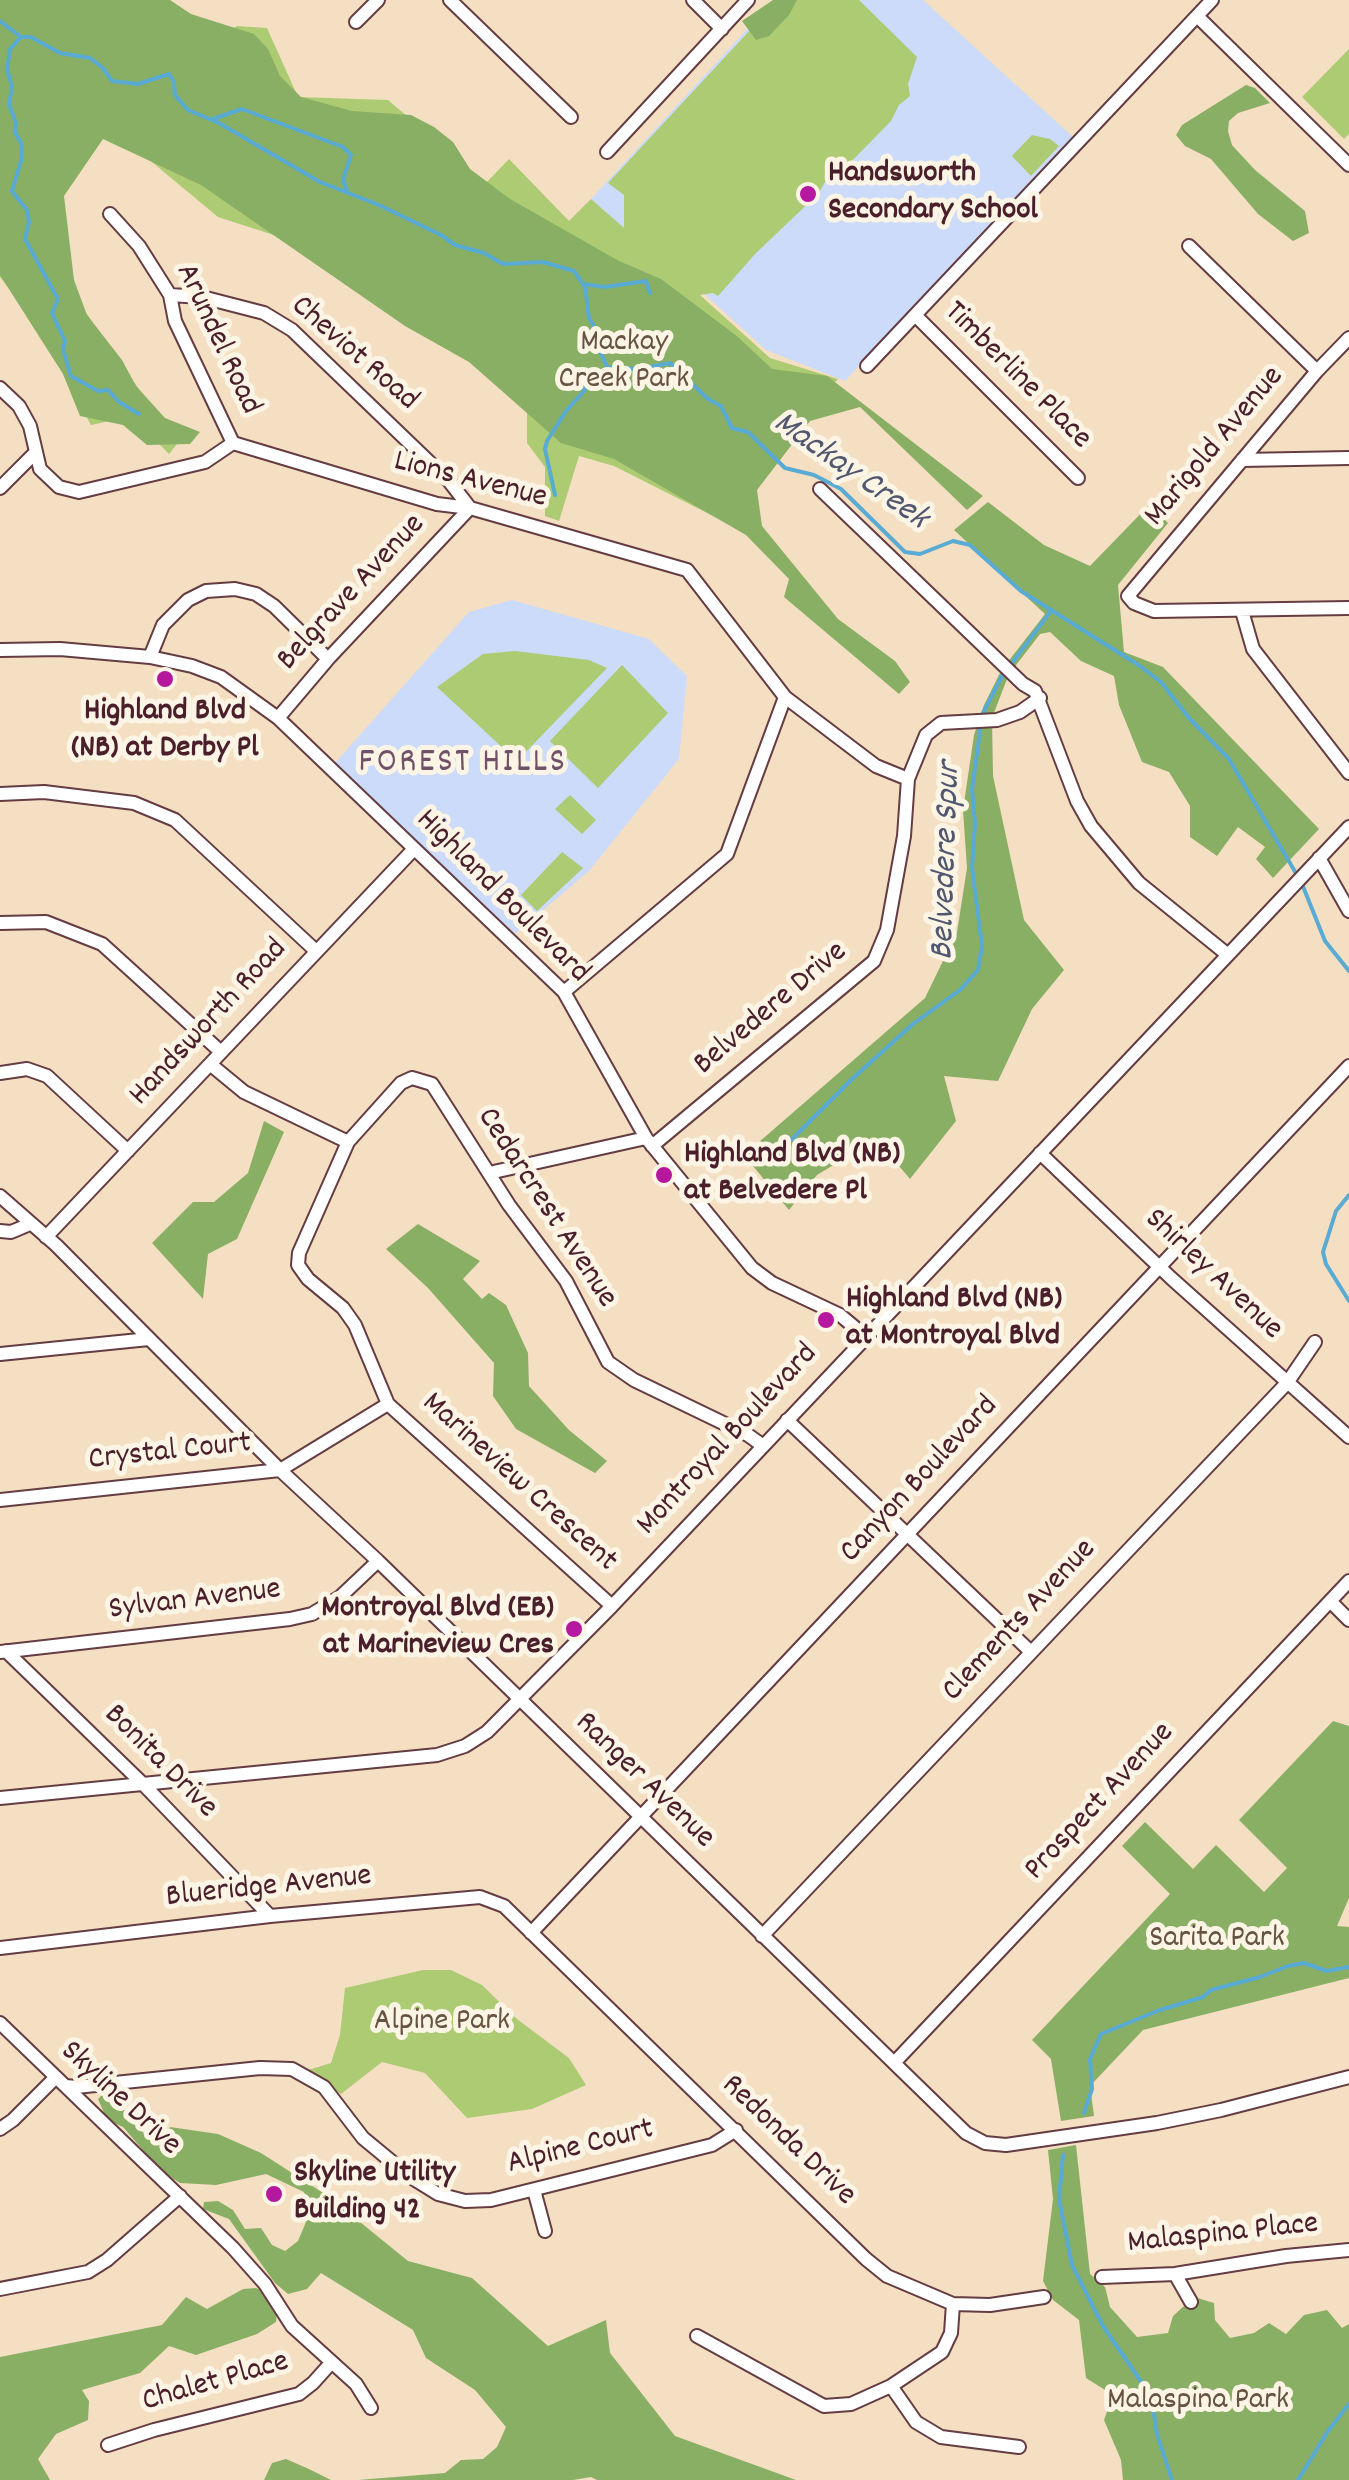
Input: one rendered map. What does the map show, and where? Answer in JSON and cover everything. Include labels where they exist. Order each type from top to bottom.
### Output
[{"type":"street","points":[[356,22],[378,0]]},
{"type":"street","points":[[450,0],[571,117]]},
{"type":"street","points":[[694,0],[722,29]]},
{"type":"street","points":[[607,152],[748,0]]},
{"type":"street","points":[[867,366],[1212,0]]},
{"type":"street","points":[[1197,16],[1349,166]]},
{"type":"street","name":"Arundel Road","points":[[110,214],[140,246],[170,295],[175,321],[234,444]]},
{"type":"street","points":[[1189,246],[1317,371]]},
{"type":"street","name":"Cheviot Road","points":[[170,295],[202,298],[264,313],[292,330],[450,481],[470,508]]},
{"type":"street","name":"Timberline Place","points":[[915,315],[1078,478]]},
{"type":"street","name":"Marigold Avenue","points":[[1242,610],[1154,611],[1134,604],[1128,596],[1349,338]]},
{"type":"street","points":[[0,388],[30,426],[40,469],[59,487],[79,492],[206,462],[234,444]]},
{"type":"street","name":"Lions Avenue","points":[[234,444],[437,504],[470,508],[688,570],[785,697],[876,766],[908,780]]},
{"type":"street","points":[[0,488],[36,452]]},
{"type":"street","points":[[1242,460],[1349,458]]},
{"type":"street","points":[[820,489],[1040,698],[1077,802],[1091,826],[1139,884],[1228,955]]},
{"type":"street","name":"Belgrave Avenue","points":[[278,718],[470,508]]},
{"type":"street","points":[[150,657],[163,626],[188,600],[206,591],[235,589],[256,594],[274,606],[328,659]]},
{"type":"street","points":[[1349,608],[1242,610],[1246,632],[1262,662],[1349,772]]},
{"type":"street","name":"Highland Boulevard","points":[[0,650],[60,649],[150,657],[192,666],[221,677],[278,718],[564,992],[649,1142],[757,1273],[840,1315],[865,1336]]},
{"type":"street","points":[[564,992],[727,854],[785,697]]},
{"type":"street","name":"Belvedere Drive","points":[[489,1173],[649,1142],[874,961],[886,930],[904,836],[908,780],[922,742],[934,728],[960,720],[997,720],[1020,712],[1040,698]]},
{"type":"street","points":[[0,794],[44,792],[134,804],[175,820],[316,952]]},
{"type":"street","name":"Montroyal Boulevard","points":[[0,1798],[445,1753],[487,1732],[612,1606],[1349,827]]},
{"type":"street","name":"Handsworth Road","points":[[46,1236],[414,850]]},
{"type":"street","points":[[1320,858],[1349,910]]},
{"type":"street","points":[[0,923],[46,922],[102,944],[220,1052]]},
{"type":"street","points":[[210,1064],[244,1092],[348,1142]]},
{"type":"street","name":"Canyon Boulevard","points":[[531,1933],[1349,1066]]},
{"type":"street","points":[[0,1073],[26,1068],[47,1076],[128,1151]]},
{"type":"street","name":"Cedarcrest Avenue","points":[[348,1142],[402,1083],[412,1078],[432,1084],[566,1281],[608,1362],[634,1380],[762,1445]]},
{"type":"street","name":"Marineview Crescent","points":[[348,1142],[299,1253],[298,1265],[308,1279],[344,1308],[356,1326],[388,1404],[612,1606]]},
{"type":"street","name":"Shirley Avenue","points":[[1040,1152],[1161,1268],[1349,1437]]},
{"type":"street","name":"Ranger Avenue","points":[[0,1196],[46,1236],[280,1470],[966,2134],[996,2145],[1157,2123],[1349,2077]]},
{"type":"street","points":[[0,1231],[11,1232],[30,1224]]},
{"type":"street","points":[[0,1354],[149,1338]]},
{"type":"street","name":"Clements Avenue","points":[[762,1936],[1287,1383],[1315,1342]]},
{"type":"street","name":"Crystal Court","points":[[0,1500],[280,1470],[388,1404]]},
{"type":"street","points":[[787,1420],[1031,1652]]},
{"type":"street","name":"Sylvan Avenue","points":[[3,1652],[290,1620],[312,1614],[340,1597],[378,1561]]},
{"type":"street","name":"Prospect Avenue","points":[[894,2063],[1349,1581]]},
{"type":"street","points":[[1330,1601],[1349,1620]]},
{"type":"street","name":"Bonita Drive","points":[[3,1652],[142,1784],[270,1916]]},
{"type":"street","name":"Blueridge Avenue","points":[[0,1948],[270,1916],[480,1897],[504,1906],[531,1933]]},
{"type":"street","name":"Redonda Drive","points":[[531,1933],[866,2259],[906,2286],[954,2304],[990,2306],[1044,2297]]},
{"type":"street","name":"Skyline Drive","points":[[0,2024],[180,2196],[108,2260],[88,2272],[0,2289]]},
{"type":"street","name":"Alpine Court","points":[[60,2082],[76,2088],[260,2068],[292,2069],[324,2087],[363,2138],[424,2187],[465,2201],[491,2200],[712,2145],[736,2130]]},
{"type":"street","points":[[0,2129],[60,2082]]},
{"type":"street","points":[[534,2190],[545,2231]]},
{"type":"street","name":"Chalet Place","points":[[180,2196],[255,2272],[292,2326],[362,2391],[371,2408]]},
{"type":"street","name":"Malaspina Place","points":[[1102,2278],[1175,2274],[1349,2250]]},
{"type":"street","points":[[1175,2274],[1191,2302]]},
{"type":"street","points":[[697,2336],[824,2406],[851,2404],[890,2386],[942,2352],[952,2333],[954,2304]]},
{"type":"street","name":"Chalet Place","points":[[108,2445],[298,2394],[313,2384],[331,2362]]},
{"type":"street","points":[[890,2386],[916,2422],[941,2438],[1018,2447]]},
{"type":"shaded area","name":"Handsworth Secondary School","points":[[774,0],[923,0],[1073,137],[845,381],[766,350],[701,291],[691,292],[591,199]]},
{"type":"shaded area","points":[[512,600],[649,639],[687,676],[679,759],[589,871],[514,935],[335,763],[469,612]]},
{"type":"green space","name":"Mackay Creek Park","points":[[0,0],[186,58],[237,26],[267,28],[298,97],[388,100],[486,183],[509,159],[569,221],[591,199],[624,228],[624,195],[608,183],[778,0],[859,0],[917,57],[908,84],[910,96],[899,105],[891,121],[840,173],[825,182],[818,194],[718,296],[700,295],[770,358],[838,379],[715,517],[614,466],[579,456],[559,521],[545,516],[545,467],[527,443],[527,385],[311,247],[218,217],[99,118],[51,196],[80,304],[177,444],[169,454],[132,416],[91,425],[63,374],[54,347],[0,277]]},
{"type":"green space","name":"Mackay Creek Park","points":[[0,0],[170,0],[191,14],[254,34],[268,49],[280,76],[301,97],[352,111],[411,115],[434,127],[453,142],[470,169],[510,199],[619,261],[661,279],[738,337],[772,369],[827,376],[983,496],[967,510],[860,407],[810,421],[757,490],[762,526],[838,619],[895,661],[910,682],[899,694],[784,597],[789,579],[746,535],[614,459],[561,443],[469,362],[405,326],[201,185],[103,139],[64,196],[74,280],[87,315],[122,360],[136,386],[165,418],[200,432],[190,444],[147,445],[123,425],[80,416],[63,374],[0,275]]},
{"type":"green space","points":[[773,0],[797,0],[769,36],[756,40],[742,21]]},
{"type":"green space","points":[[1349,49],[1349,134],[1344,139],[1302,97]]},
{"type":"green space","points":[[1246,85],[1270,103],[1238,113],[1229,121],[1232,145],[1255,170],[1305,211],[1309,233],[1293,241],[1258,214],[1211,159],[1185,146],[1176,135],[1182,125]]},
{"type":"green space","points":[[1032,135],[1050,139],[1059,146],[1031,176],[1012,156]]},
{"type":"green space","points":[[988,502],[1044,545],[1090,566],[1149,505],[1168,523],[1118,585],[1124,652],[1163,667],[1319,829],[1273,878],[1256,859],[1265,847],[1238,827],[1217,856],[1190,837],[1190,806],[1169,772],[1142,762],[1119,705],[1114,676],[1081,661],[1050,632],[1040,634],[1013,669],[1007,663],[1045,614],[954,530]]},
{"type":"green space","points":[[515,651],[589,660],[607,668],[517,761],[437,687],[483,654]]},
{"type":"green space","points":[[622,665],[668,713],[598,788],[550,741]]},
{"type":"green space","points":[[1000,673],[1007,679],[992,718],[993,776],[1024,920],[1064,970],[1032,1009],[998,1081],[944,1076],[956,1121],[910,1179],[876,1139],[817,1175],[789,1210],[744,1155],[925,998],[957,932],[967,868],[963,810],[974,735]]},
{"type":"green space","points":[[570,795],[596,820],[582,834],[555,809]]},
{"type":"green space","points":[[562,852],[583,868],[537,911],[521,895]]},
{"type":"green space","points":[[264,1121],[284,1132],[237,1239],[208,1254],[203,1299],[152,1243],[193,1202],[214,1202],[248,1173]]},
{"type":"green space","points":[[418,1224],[480,1261],[463,1279],[482,1299],[489,1293],[506,1305],[528,1353],[529,1386],[569,1430],[607,1461],[595,1473],[516,1429],[493,1396],[494,1363],[428,1288],[386,1249]]},
{"type":"green space","name":"Sarita Park","points":[[1333,1721],[1349,1726],[1349,1898],[1337,1926],[1349,1927],[1349,1978],[1143,2030],[1090,2086],[1094,2116],[1061,2121],[1051,2059],[1032,2040],[1170,1894],[1122,1846],[1145,1822],[1193,1869],[1216,1845],[1264,1892],[1287,1868],[1239,1820]]},
{"type":"green space","name":"Alpine Park","points":[[423,1970],[451,1970],[482,1985],[517,2019],[569,2058],[586,2085],[532,2109],[467,2118],[425,2073],[382,2062],[341,2094],[302,2072],[331,2063],[340,2035],[345,1988]]},
{"type":"green space","points":[[107,2090],[122,2096],[125,2113],[149,2139],[165,2141],[170,2127],[218,2134],[261,2153],[328,2196],[408,2261],[472,2278],[548,2346],[606,2320],[610,2353],[675,2436],[796,2480],[358,2480],[445,2473],[461,2460],[483,2459],[497,2447],[506,2427],[475,2390],[426,2358],[413,2330],[321,2273],[307,2289],[288,2294],[275,2283],[229,2219],[203,2209],[204,2202],[218,2201],[233,2210],[245,2229],[261,2228],[272,2245],[285,2251],[298,2241],[311,2210],[304,2192],[266,2174],[216,2185],[180,2183],[161,2171],[123,2127],[107,2120],[98,2099]]},
{"type":"green space","name":"Malaspina Park","points":[[1076,2145],[1090,2274],[1105,2287],[1110,2307],[1137,2337],[1168,2333],[1173,2316],[1194,2297],[1214,2303],[1215,2320],[1230,2338],[1254,2333],[1269,2323],[1286,2334],[1304,2315],[1327,2310],[1342,2328],[1349,2324],[1349,2480],[1123,2480],[1121,2460],[1104,2420],[1113,2395],[1086,2378],[1079,2320],[1053,2300],[1043,2281],[1053,2199],[1048,2150]]},
{"type":"green space","points":[[256,2288],[278,2297],[276,2322],[257,2334],[196,2355],[169,2346],[140,2373],[82,2390],[89,2401],[88,2420],[56,2434],[38,2459],[50,2480],[0,2480],[0,2357],[162,2325],[186,2297],[207,2309],[243,2289]]},
{"type":"green space","points":[[286,2459],[331,2480],[264,2480],[272,2463]]},
{"type":"waterway","name":"Mackay Creek","points":[[0,21],[21,37],[31,37],[60,53],[90,58],[112,81],[138,84],[169,74],[175,95],[188,110],[219,123],[320,182],[379,205],[455,245],[484,253],[503,264],[543,262],[574,271],[585,287],[589,318],[600,337],[599,349],[607,367],[639,369],[670,363],[708,399],[721,406],[732,428],[748,432],[785,468],[814,475],[841,489],[905,552],[920,554],[953,541],[970,545],[1021,591],[1161,682],[1229,759],[1297,875]]},
{"type":"waterway","points":[[21,37],[10,49],[7,69],[12,87],[9,104],[22,145],[12,191],[27,210],[25,239],[58,299],[52,313],[65,341],[63,350],[71,376],[98,391],[108,390],[139,414]]},
{"type":"waterway","name":"Mackay Creek","points":[[213,119],[242,109],[343,147],[351,155],[343,180],[347,190]]},
{"type":"waterway","points":[[583,284],[605,287],[646,281],[650,293]]},
{"type":"waterway","points":[[555,495],[545,449],[547,441],[585,390],[589,376]]},
{"type":"waterway","name":"Belvedere Spur","points":[[1012,663],[1051,611]]},
{"type":"waterway","name":"Belvedere Spur","points":[[983,713],[1002,676]]},
{"type":"waterway","name":"Belvedere Spur","points":[[775,1156],[852,1079],[913,1024],[960,990],[978,970],[982,946],[972,867],[972,790],[981,723]]},
{"type":"waterway","name":"Mackay Creek","points":[[1302,884],[1325,941],[1349,971]]},
{"type":"waterway","name":"Mackay Creek","points":[[1349,1195],[1336,1211],[1323,1252],[1349,1301]]},
{"type":"waterway","name":"Mackay Creek","points":[[1084,2113],[1092,2089],[1090,2059],[1101,2034],[1203,1997],[1211,1990],[1288,1966],[1304,1963],[1327,1971],[1349,1967]]},
{"type":"waterway","name":"Mackay Creek","points":[[1063,2155],[1059,2199],[1072,2265],[1103,2326],[1151,2396],[1157,2434],[1172,2480]]},
{"type":"waterway","points":[[1298,2480],[1349,2404]]},
{"type":"place","name":"Handsworth Secondary School","points":[[808,194]]},
{"type":"place","name":"Highland Blvd (NB) at Derby Pl","points":[[165,679]]},
{"type":"place","name":"Highland Blvd (NB) at Belvedere Pl","points":[[664,1175]]},
{"type":"place","name":"Highland Blvd (NB) at Montroyal Blvd","points":[[826,1320]]},
{"type":"place","name":"Montroyal Blvd (EB) at Marineview Cres","points":[[574,1629]]},
{"type":"place","name":"Skyline Utility Building 42","points":[[274,2194]]},
{"type":"district","name":"FOREST HILLS","points":[[463,765]]}]
